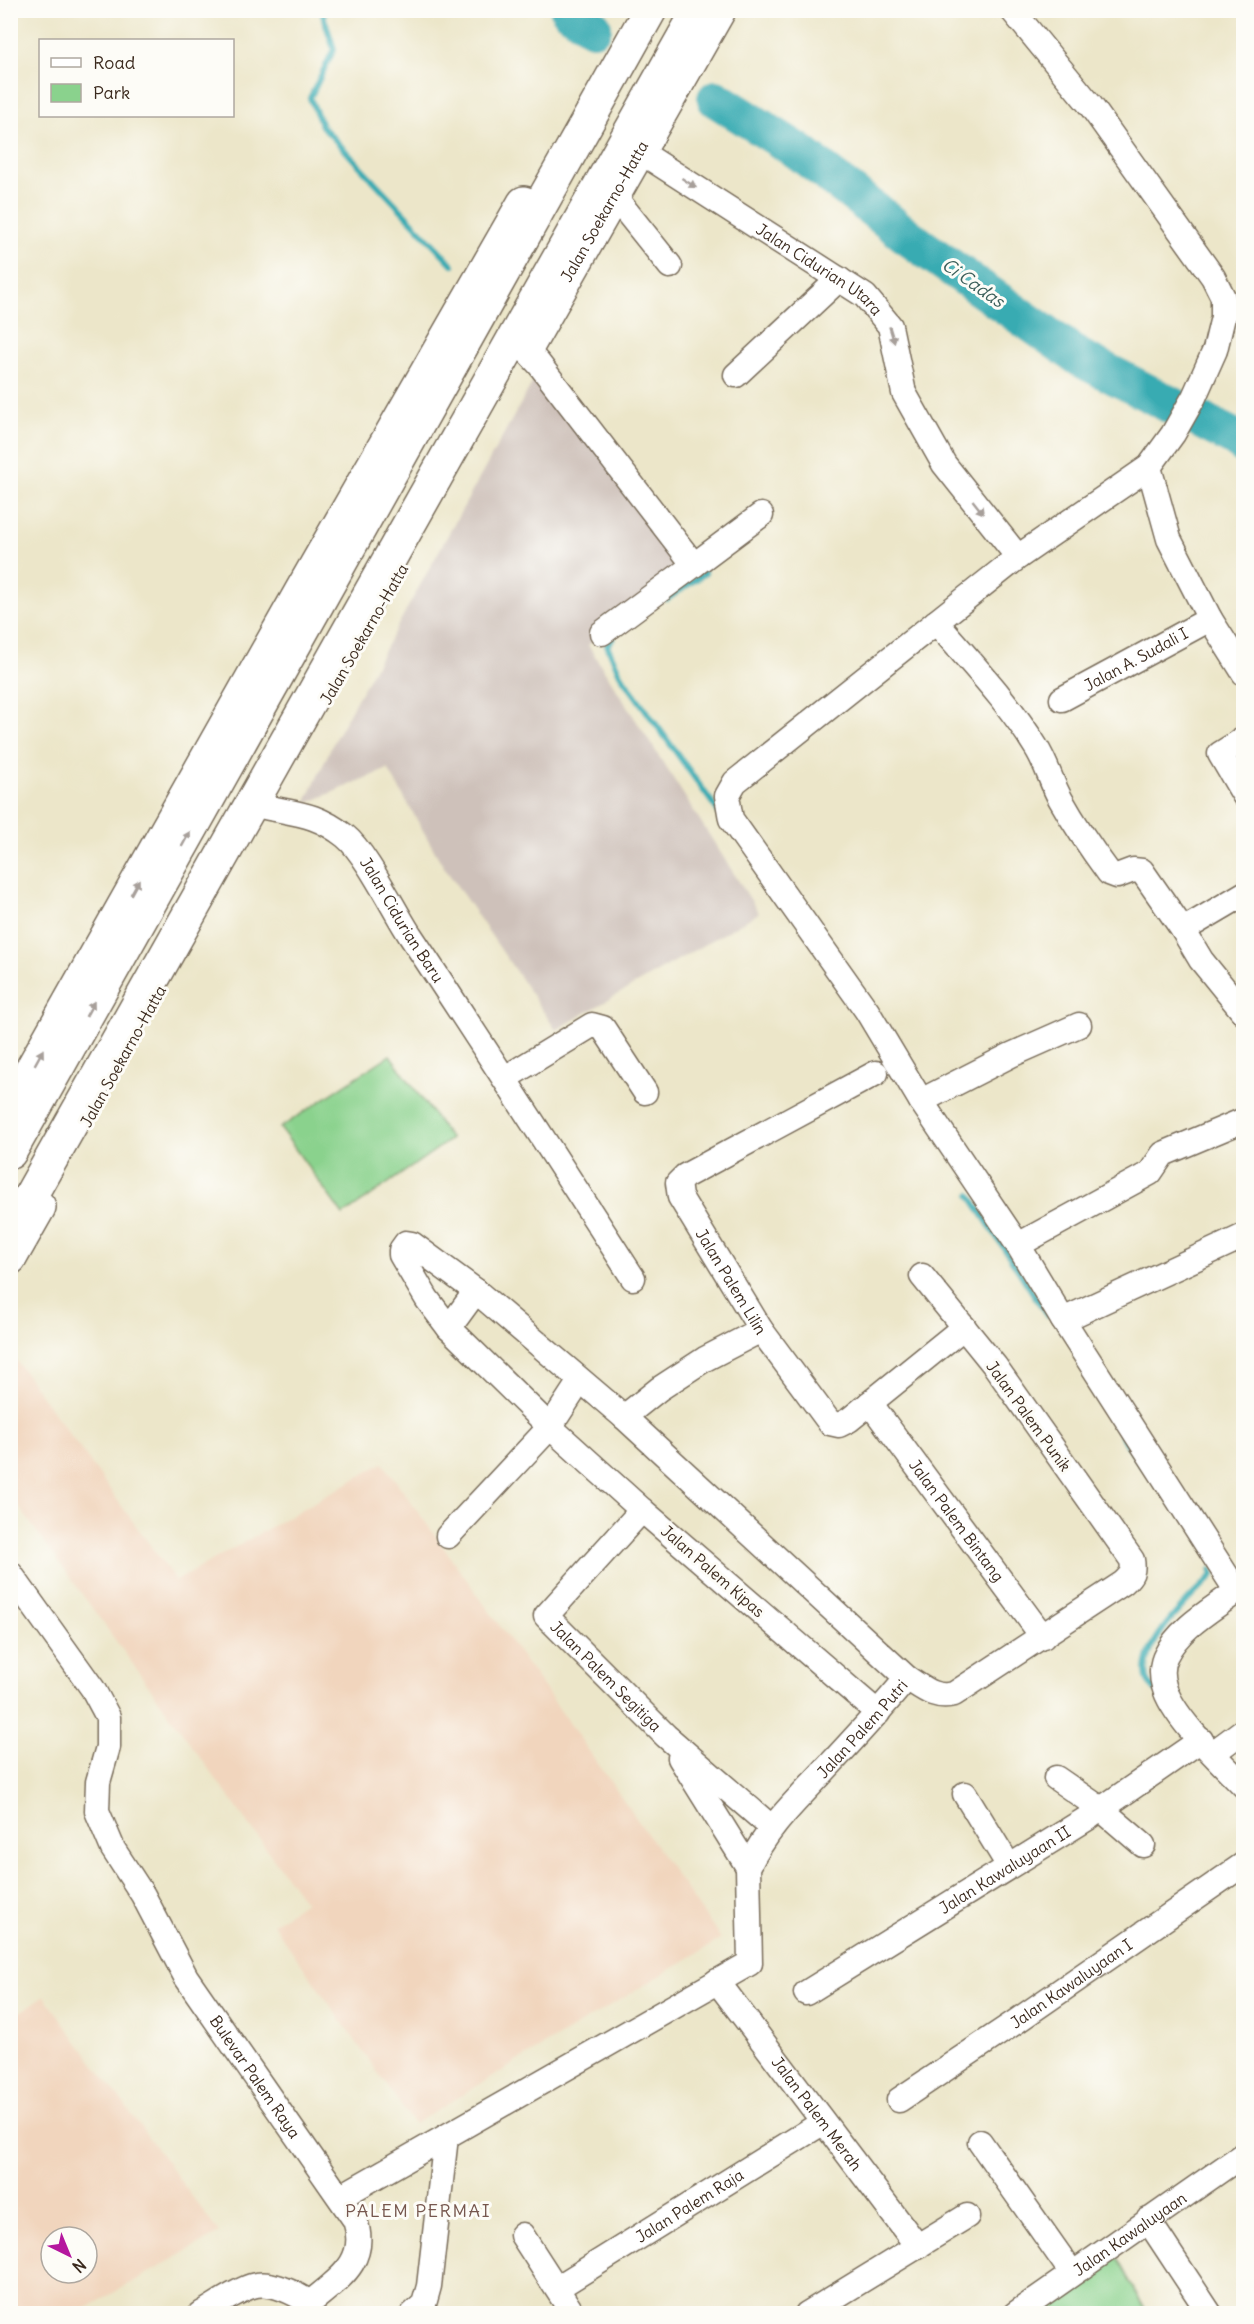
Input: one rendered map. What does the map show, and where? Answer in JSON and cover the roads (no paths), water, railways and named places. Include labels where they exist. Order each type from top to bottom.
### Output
[{"type":"main road","name":"Jalan Soekarno-Hatta","points":[[688,47],[699,10]]},
{"type":"main road","name":"Jalan Soekarno-Hatta","points":[[10,1258],[71,1137],[688,47],[719,10]]},
{"type":"main road","points":[[10,1108],[222,732],[639,15]]},
{"type":"main road","points":[[10,1152],[214,788],[609,68]]},
{"type":"main road","name":"Jalan Soekarno-Hatta","points":[[10,1232],[71,1137],[265,807],[614,196],[639,151],[656,104]]},
{"type":"main road","points":[[214,788],[222,732]]},
{"type":"street","points":[[1012,10],[1090,106],[1213,277],[1223,297],[1223,317],[1215,350],[1194,397],[1173,434],[1149,467],[1018,557],[735,782],[727,796],[731,819],[867,1011],[921,1101],[1018,1245],[1063,1320],[1236,1574],[1233,1592],[1182,1634],[1167,1653],[1161,1671],[1164,1687],[1176,1710],[1244,1786]]},
{"type":"street","name":"Jalan Cidurian Utara","points":[[639,151],[865,296],[890,327],[904,393],[944,464],[1018,557]]},
{"type":"street","points":[[614,196],[670,267]]},
{"type":"street","points":[[736,375],[839,279]]},
{"type":"street","points":[[526,350],[694,565]]},
{"type":"street","points":[[1149,467],[1169,539],[1210,619],[1244,673]]},
{"type":"street","points":[[602,633],[761,515]]},
{"type":"street","name":"Jalan A. Sudali I","points":[[1062,699],[1210,619]]},
{"type":"street","points":[[936,622],[994,688],[1034,744],[1047,765],[1059,798],[1109,873],[1117,876],[1134,870],[1142,871],[1201,960],[1243,1011]]},
{"type":"street","points":[[1244,739],[1221,754],[1244,795]]},
{"type":"street","name":"Jalan Cidurian Baru","points":[[265,807],[317,818],[347,837],[369,867],[393,909],[633,1278]]},
{"type":"street","points":[[1183,930],[1244,894]]},
{"type":"street","points":[[505,1078],[592,1025],[603,1029],[645,1092]]},
{"type":"street","points":[[921,1101],[1011,1055],[1079,1025]]},
{"type":"street","name":"Jalan Palem Lilin","points":[[876,1073],[685,1176],[678,1184],[680,1197],[761,1330],[830,1423],[839,1425],[849,1420],[964,1327]]},
{"type":"street","points":[[1018,1245],[1150,1173],[1163,1154],[1244,1120]]},
{"type":"street","points":[[1063,1320],[1244,1236]]},
{"type":"street","name":"Jalan Palem Kipas","points":[[476,1291],[412,1244],[406,1243],[401,1250],[401,1255],[427,1299],[449,1328],[550,1427],[642,1510],[878,1713]]},
{"type":"street","name":"Jalan Palem Punik","points":[[922,1276],[995,1366],[1132,1560]]},
{"type":"street","points":[[449,1328],[476,1291],[624,1417],[906,1678]]},
{"type":"street","points":[[624,1417],[658,1389],[705,1359],[761,1330]]},
{"type":"street","points":[[448,1536],[550,1427],[580,1381]]},
{"type":"street","name":"Jalan Palem Bintang","points":[[870,1403],[1043,1637]]},
{"type":"street","name":"Jalan Palem Segitiga","points":[[642,1510],[546,1616],[666,1736],[771,1827]]},
{"type":"street","name":"Jalan Palem Putri","points":[[748,1867],[771,1827],[878,1713],[906,1678],[933,1695],[954,1694],[1123,1582],[1133,1570],[1132,1560]]},
{"type":"street","name":"Bulevar Palem Raya","points":[[10,1573],[93,1689],[108,1717],[108,1748],[98,1782],[97,1811],[113,1849],[143,1895],[186,1977],[355,2220],[359,2240],[358,2250],[348,2269],[312,2308]]},
{"type":"street","name":"Jalan Kawaluyaan II","points":[[806,1993],[1101,1809],[1207,1746],[1244,1730]]},
{"type":"street","name":"Jalan Palem Segitiga","points":[[666,1736],[748,1867]]},
{"type":"street","points":[[1056,1778],[1101,1809],[1143,1845]]},
{"type":"street","points":[[965,1794],[1009,1866]]},
{"type":"street","name":"Jalan Kawaluyaan I","points":[[899,2100],[1024,2017],[1244,1864]]},
{"type":"street","points":[[340,2197],[750,1963],[748,1867]]},
{"type":"street","name":"Jalan Palem Merah","points":[[717,1981],[822,2123],[918,2247]]},
{"type":"street","name":"Jalan Palem Raja","points":[[557,2288],[822,2123]]},
{"type":"street","points":[[413,2313],[424,2304],[429,2286],[446,2137]]},
{"type":"street","points":[[980,2142],[1072,2273]]},
{"type":"street","name":"Jalan Kawaluyaan","points":[[1015,2313],[1244,2154]]},
{"type":"street","points":[[807,2313],[967,2216]]},
{"type":"street","points":[[1148,2220],[1210,2313]]},
{"type":"street","points":[[522,2235],[573,2313]]},
{"type":"street","points":[[201,2313],[253,2285],[274,2287],[298,2295],[312,2308]]},
{"type":"waterway","points":[[326,10],[323,15],[334,49],[310,98],[322,126],[453,265]]},
{"type":"waterway","name":"Ci Cadas","points":[[569,10],[593,27]]},
{"type":"waterway","name":"Ci Cadas","points":[[716,99],[798,151],[919,245],[1080,358],[1233,437],[1244,445]]},
{"type":"waterway","points":[[667,599],[705,573],[701,567]]},
{"type":"waterway","points":[[613,638],[607,645],[620,674],[721,815]]},
{"type":"waterway","points":[[970,1195],[1047,1315]]},
{"type":"waterway","points":[[1117,1424],[1125,1442],[1143,1466]]},
{"type":"waterway","points":[[1155,1690],[1147,1678],[1147,1664],[1151,1650],[1180,1608],[1213,1575],[1211,1570]]},
{"type":"district","name":"PALEM PERMAI","points":[[418,2211]]}]
